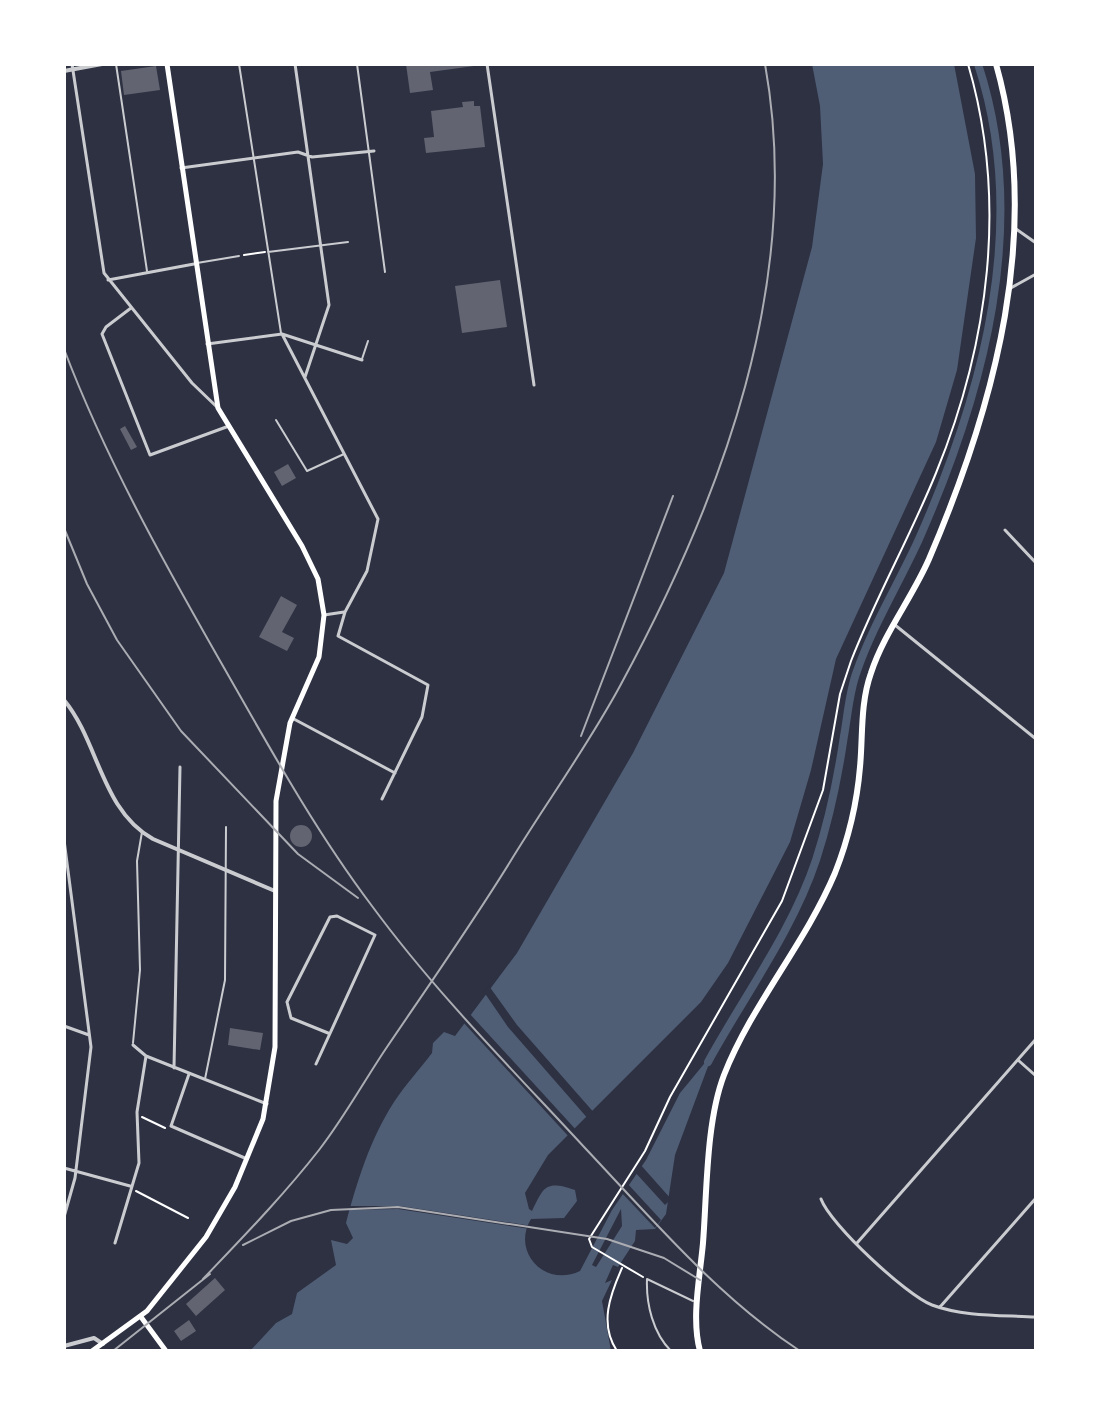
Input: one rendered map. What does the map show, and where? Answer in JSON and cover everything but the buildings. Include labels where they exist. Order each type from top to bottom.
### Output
[{"type":"highway","points":[[700,1351],[698,1302],[712,1138],[721,1083],[741,1040],[810,923],[835,873],[858,788],[866,690],[875,662],[928,563],[977,438],[1009,289],[1014,228],[1011,136],[996,64]]},
{"type":"main road","points":[[92,1351],[141,1317],[211,1230],[247,1159],[267,1104],[275,1047],[275,826],[278,786],[292,718],[319,657],[324,615],[318,579],[302,546],[218,408],[206,344],[167,64]]},
{"type":"main road","points":[[141,1317],[166,1351]]},
{"type":"street","points":[[64,71],[72,67],[102,64]]},
{"type":"street","points":[[295,64],[329,312],[305,377]]},
{"type":"street","points":[[487,64],[534,385]]},
{"type":"street","points":[[72,67],[99,255],[108,280],[192,383],[218,408]]},
{"type":"street","points":[[181,168],[298,152],[309,156],[372,151]]},
{"type":"street","points":[[1014,228],[1036,243]]},
{"type":"street","points":[[108,280],[195,264]]},
{"type":"street","points":[[1009,289],[1036,274]]},
{"type":"street","points":[[131,308],[106,327],[102,334],[150,455],[229,426]]},
{"type":"street","points":[[282,334],[374,506],[378,522],[367,571],[345,612],[338,633],[340,638],[428,685],[422,717],[382,799]]},
{"type":"street","points":[[206,344],[282,334],[362,360]]},
{"type":"street","points":[[1005,530],[1036,563]]},
{"type":"street","points":[[324,615],[345,612]]},
{"type":"street","points":[[895,625],[1036,739]]},
{"type":"street","points":[[64,700],[118,805],[142,832],[275,891]]},
{"type":"street","points":[[292,718],[395,774]]},
{"type":"street","points":[[174,1068],[180,767]]},
{"type":"street","points":[[64,840],[89,1035],[89,1066],[75,1171],[64,1217]]},
{"type":"street","points":[[316,1064],[375,935],[337,916],[328,921],[287,1002],[291,1018],[329,1034]]},
{"type":"street","points":[[275,1002],[287,1002]]},
{"type":"street","points":[[64,1026],[89,1035]]},
{"type":"street","points":[[857,1243],[1036,1039]]},
{"type":"street","points":[[133,1045],[146,1056],[267,1104]]},
{"type":"street","points":[[115,1243],[139,1163],[137,1112],[146,1056]]},
{"type":"street","points":[[1018,1060],[1036,1076]]},
{"type":"street","points":[[189,1074],[171,1126],[247,1159]]},
{"type":"street","points":[[64,1168],[130,1186]]},
{"type":"street","points":[[940,1307],[1036,1198]]},
{"type":"street","points":[[821,1199],[829,1216],[857,1243],[907,1288],[940,1307],[978,1314],[1036,1317]]},
{"type":"street","points":[[64,1346],[94,1338],[103,1344]]},
{"type":"lane","points":[[116,64],[147,271]]},
{"type":"lane","points":[[239,64],[282,334]]},
{"type":"lane","points":[[357,64],[372,151],[385,272]]},
{"type":"lane","points":[[267,252],[348,242]]},
{"type":"lane","points":[[195,264],[239,256]]},
{"type":"lane","points":[[362,360],[368,341]]},
{"type":"lane","points":[[276,420],[307,471],[345,453]]},
{"type":"lane","points":[[205,1080],[225,980],[226,827]]},
{"type":"lane","points":[[133,1045],[140,970],[137,861],[142,832]]},
{"type":"lane","points":[[671,1351],[654,1322],[647,1295],[647,1279],[698,1302]]},
{"type":"path","points":[[647,1279],[592,1247],[589,1239],[645,1151],[675,1088],[782,901],[823,790],[840,694],[851,661],[935,473],[966,387],[985,288],[992,222],[985,144],[968,64]]},
{"type":"path","points":[[239,256],[267,252]]},
{"type":"path","points":[[143,1117],[160,1127]]},
{"type":"path","points":[[135,1191],[188,1218]]},
{"type":"path","points":[[617,1351],[611,1340],[607,1305],[622,1267]]},
{"type":"water","points":[[812,64],[954,64],[975,174],[976,238],[957,370],[936,442],[836,659],[811,770],[790,842],[728,963],[701,1002],[548,1155],[525,1193],[532,1211],[543,1191],[551,1186],[575,1190],[577,1201],[564,1218],[531,1219],[525,1243],[528,1254],[544,1271],[567,1275],[580,1271],[612,1210],[646,1160],[680,1093],[713,1053],[675,1155],[666,1214],[655,1229],[636,1230],[635,1241],[618,1267],[613,1265],[605,1283],[612,1280],[602,1301],[611,1351],[250,1351],[276,1323],[292,1314],[297,1293],[336,1265],[331,1240],[347,1244],[353,1238],[346,1223],[365,1161],[385,1116],[432,1053],[433,1043],[444,1032],[455,1036],[517,953],[633,753],[724,573],[812,247],[823,164],[820,106]],"holes":[[[621,1209],[622,1226],[596,1267],[592,1265]]]},
{"type":"pier","points":[[489,986],[517,1025],[596,1115],[590,1121],[508,1027],[484,992]]},
{"type":"pier","points":[[469,1013],[578,1132],[571,1139],[462,1021]]},
{"type":"pier","points":[[639,1163],[671,1199],[665,1205],[634,1171]]},
{"type":"pier","points":[[626,1182],[661,1220],[655,1228],[620,1191]]},
{"type":"pier","points":[[348,1206],[400,1206],[532,1226],[530,1229],[398,1209],[345,1210]]},
{"type":"waterway","points":[[708,1062],[781,938],[806,887],[829,814],[854,679],[942,483],[980,366],[992,306],[999,245],[1000,184],[993,124],[978,64]]},
{"type":"railway","points":[[203,1279],[291,1184],[337,1125],[580,753],[620,686],[657,614],[721,464],[745,386],[763,306],[773,226],[774,145],[765,64]]},
{"type":"railway","points":[[64,349],[116,468],[176,584],[292,785],[330,847],[372,906],[448,1000],[661,1229],[741,1306],[800,1351]]},
{"type":"railway","points":[[581,736],[673,496]]},
{"type":"railway","points":[[64,528],[87,584],[117,640],[181,731],[298,854],[358,898]]},
{"type":"railway","points":[[243,1245],[291,1221],[331,1210],[398,1207],[607,1239],[664,1258],[700,1280]]},
{"type":"railway","points":[[113,1351],[210,1274]]}]
